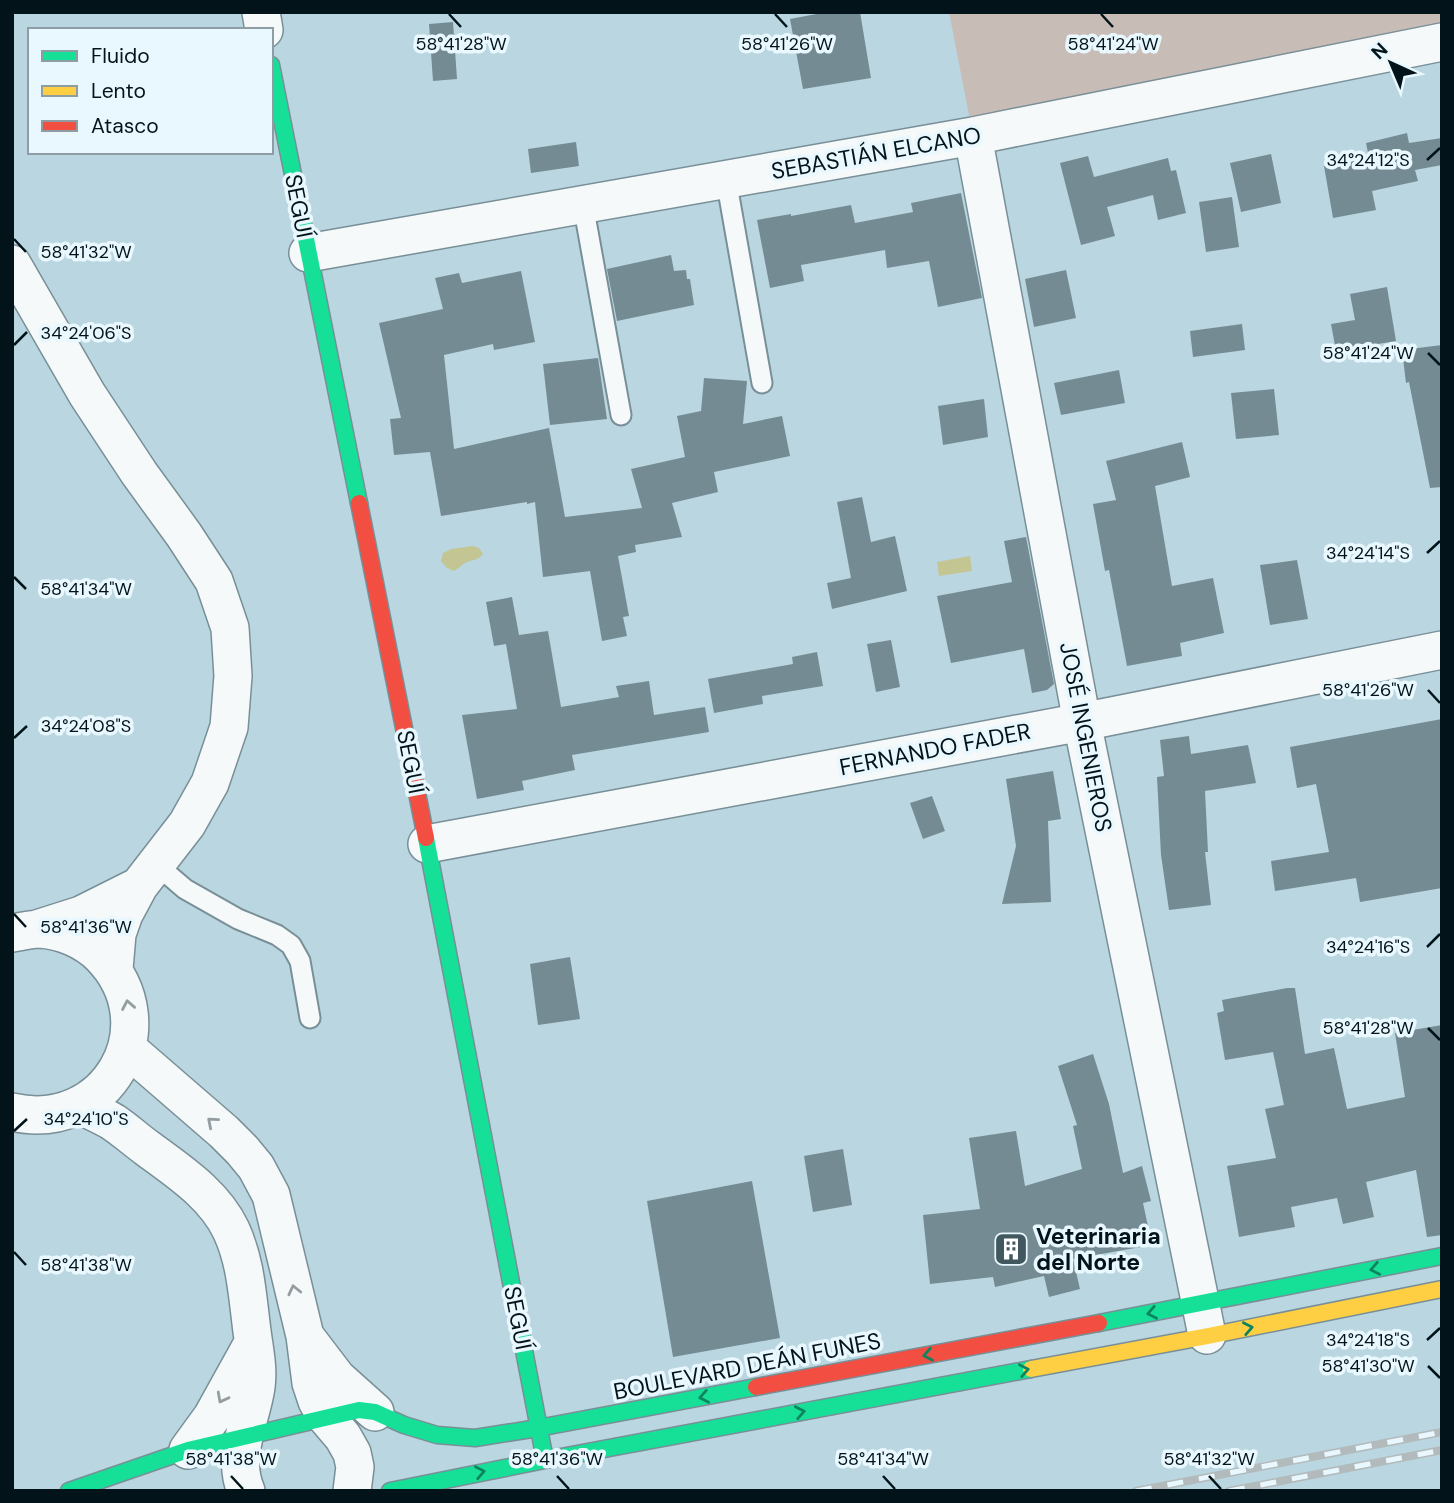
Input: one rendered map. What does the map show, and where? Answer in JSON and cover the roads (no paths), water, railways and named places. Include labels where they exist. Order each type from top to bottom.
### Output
[{"type":"main road","name":"SEGUÍ","points":[[273,75],[427,844],[545,1460]]},
{"type":"main road","name":"BOULEVARD DEÁN FUNES","points":[[390,1491],[1204,1320],[1442,1256]]},
{"type":"main road","name":"BOULEVARD DEÁN FUNES","points":[[69,1491],[188,1450],[359,1410],[375,1412],[404,1425],[437,1435],[475,1438],[1204,1320],[1442,1289]]},
{"type":"street","name":"SEBASTIÁN ELCANO","points":[[308,253],[973,136],[1442,42]]},
{"type":"street","name":"JOSÉ INGENIEROS","points":[[973,136],[1082,722],[1204,1320]]},
{"type":"street","points":[[12,264],[87,394],[214,581],[230,628],[233,676],[229,727],[210,783],[187,824],[148,875],[124,914],[117,934],[114,969]]},
{"type":"street","name":"FERNANDO FADER","points":[[427,844],[1082,722],[1442,650]]},
{"type":"street","points":[[25,931],[81,915],[148,875]]},
{"type":"street","points":[[18,1116],[55,1114],[80,1105],[101,1091],[117,1071],[127,1048],[131,1020],[126,993],[114,969],[93,947],[67,934],[25,931]]},
{"type":"street","points":[[127,1048],[242,1150],[256,1167],[271,1195],[304,1336],[311,1384],[326,1417],[343,1437],[352,1454],[355,1467],[352,1491]]},
{"type":"street","points":[[80,1105],[114,1122],[201,1191],[219,1210],[239,1248],[257,1359],[256,1385],[240,1460],[241,1479],[246,1491]]},
{"type":"street","points":[[201,1191],[242,1150]]},
{"type":"street","points":[[304,1336],[337,1378],[375,1412]]},
{"type":"street","points":[[188,1450],[212,1417],[253,1343]]},
{"type":"lane","points":[[726,179],[762,383]]},
{"type":"lane","points":[[583,204],[621,415]]},
{"type":"lane","points":[[148,875],[185,889],[238,919],[277,934],[291,945],[300,961],[310,1018]]},
{"type":"railway","points":[[1136,1491],[1442,1432]]},
{"type":"railway","points":[[1229,1491],[1442,1450]]},
{"type":"place","name":"Veterinaria del Norte","points":[[1011,1249]]}]
